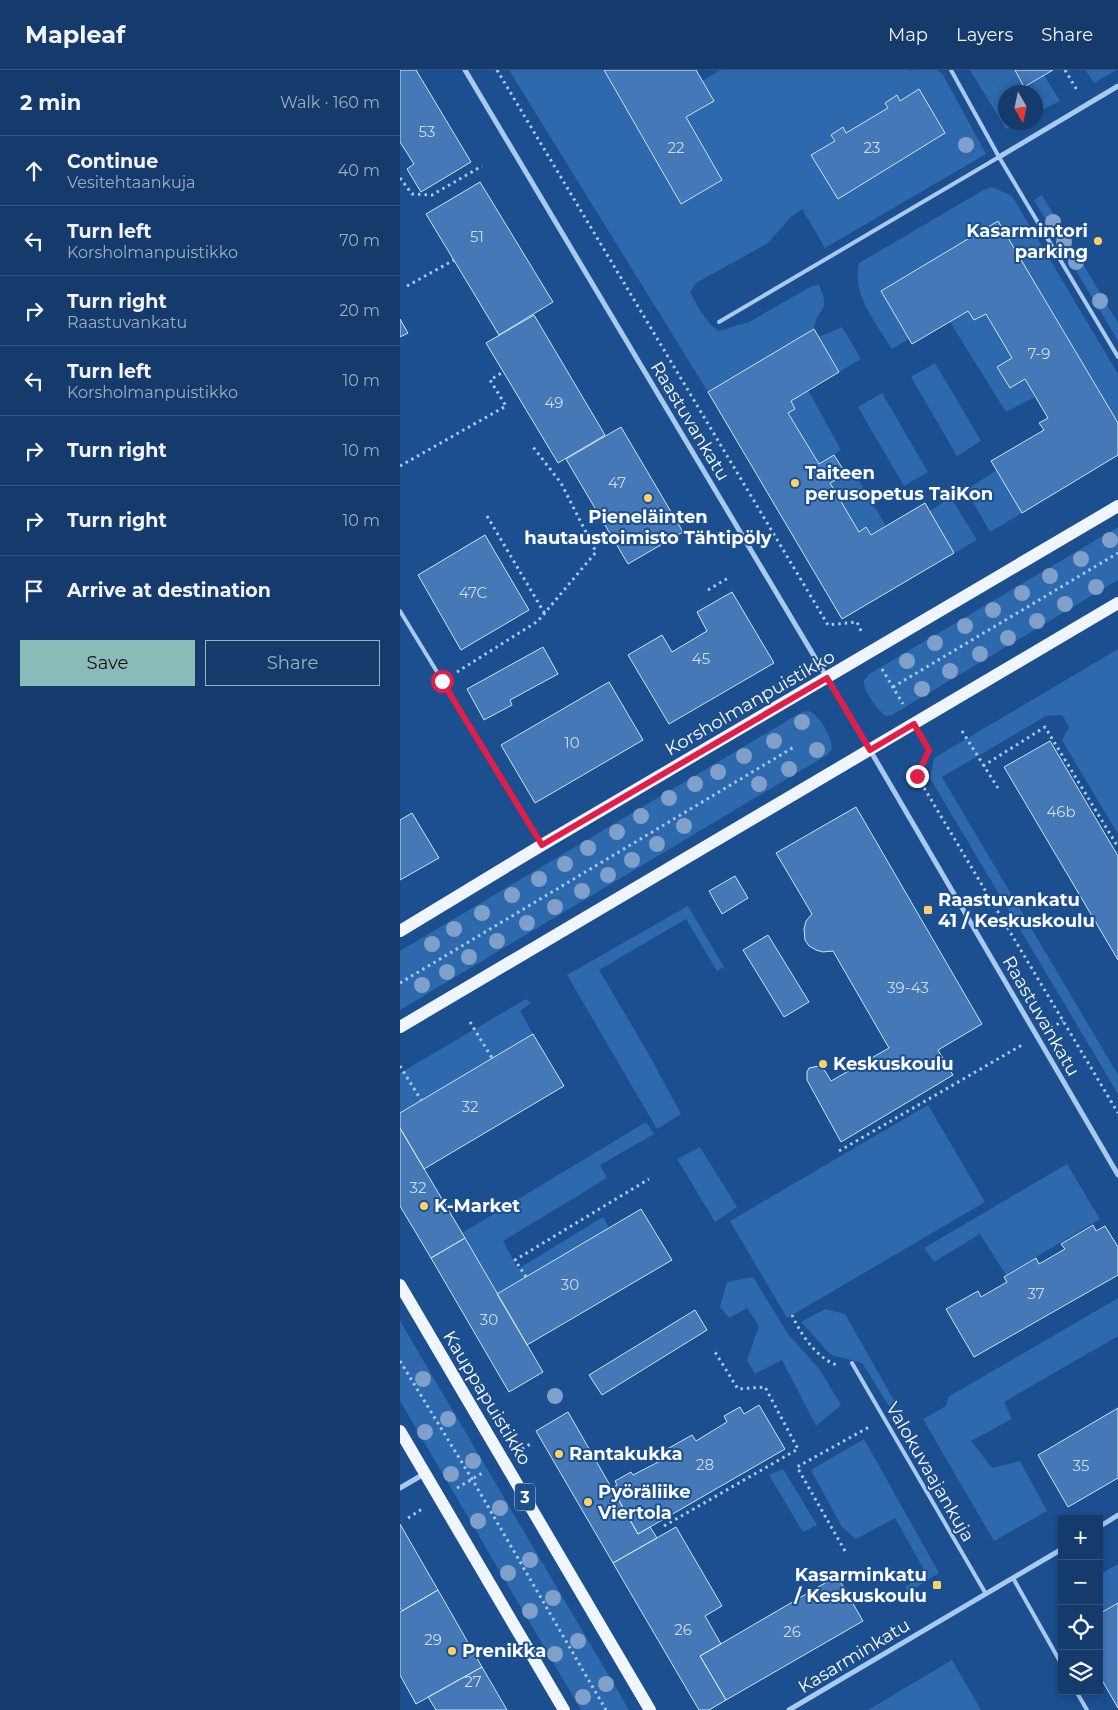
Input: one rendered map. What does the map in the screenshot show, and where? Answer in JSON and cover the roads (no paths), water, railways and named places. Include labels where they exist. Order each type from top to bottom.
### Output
[{"type":"main road","name":"Korsholmanpuistikko","points":[[400,931],[542,845],[1118,506]]},
{"type":"main road","points":[[400,1027],[1118,603]]},
{"type":"main road","name":"Kauppapuistikko","points":[[400,1285],[650,1710]]},
{"type":"main road","points":[[400,1431],[564,1710]]},
{"type":"street","name":"Raastuvankatu","points":[[465,70],[870,750],[1118,1175]]},
{"type":"street","points":[[999,158],[1118,86]]},
{"type":"street","points":[[400,1488],[425,1473]]},
{"type":"street","points":[[1103,1524],[1118,1515]]},
{"type":"street","name":"Kasarminkatu","points":[[789,1710],[1058,1551]]},
{"type":"lane","points":[[951,70],[999,158],[1118,357]]},
{"type":"lane","points":[[719,322],[999,158]]},
{"type":"lane","points":[[400,611],[542,845]]},
{"type":"lane","name":"Valokuvaajankuja","points":[[852,1363],[968,1566],[986,1594]]},
{"type":"lane","points":[[1013,1578],[1058,1658]]},
{"type":"lane","points":[[1078,1695],[1087,1710]]},
{"type":"place","name":"Kasarmintori parking","points":[[1098,241]]},
{"type":"place","name":"Taiteen perusopetus TaiKon","points":[[795,483]]},
{"type":"place","name":"Pieneläinten hautaustoimisto Tähtipöly","points":[[648,498]]},
{"type":"place","name":"Raastuvankatu 41 / Keskuskoulu","points":[[928,910]]},
{"type":"place","name":"Keskuskoulu","points":[[823,1064]]},
{"type":"place","name":"K-Market","points":[[424,1206]]},
{"type":"place","name":"Rantakukka","points":[[559,1454]]},
{"type":"place","name":"Pyöräliike Viertola","points":[[588,1502]]},
{"type":"place","name":"Kasarminkatu / Keskuskoulu","points":[[937,1585]]},
{"type":"place","name":"Prenikka","points":[[452,1651]]}]
